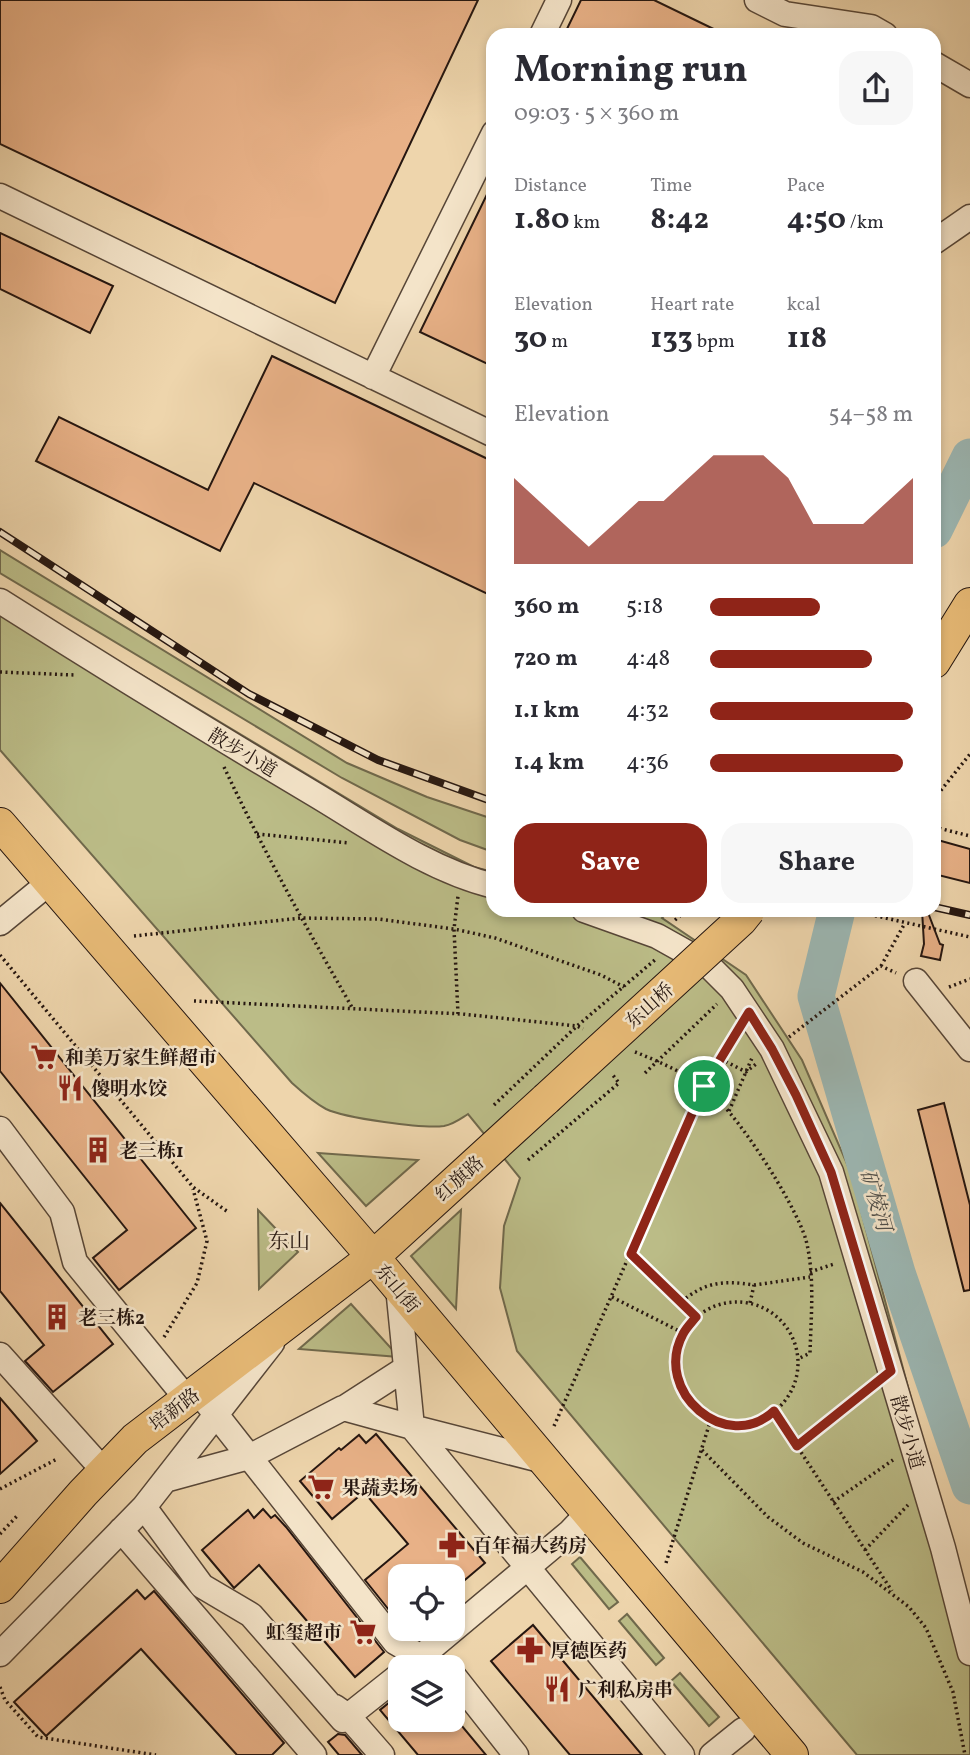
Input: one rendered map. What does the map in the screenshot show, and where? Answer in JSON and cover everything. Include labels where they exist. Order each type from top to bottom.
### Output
[{"type":"main road","points":[[941,652],[970,604]]},
{"type":"main road","name":"东山街","points":[[0,824],[373,1257],[792,1755]]},
{"type":"main road","name":"东山桥","points":[[546,1098],[743,917]]},
{"type":"main road","name":"红旗路","points":[[373,1257],[546,1098]]},
{"type":"main road","name":"培新路","points":[[0,1587],[135,1439],[200,1402],[290,1321],[373,1257]]},
{"type":"street","points":[[545,28],[559,0]]},
{"type":"street","points":[[757,0],[785,25],[873,28]]},
{"type":"street","points":[[941,68],[970,85]]},
{"type":"street","points":[[373,377],[486,150]]},
{"type":"street","points":[[0,196],[486,431]]},
{"type":"street","points":[[941,237],[970,217]]},
{"type":"street","name":"散步小道","points":[[0,601],[163,705],[404,848],[460,876],[486,884]]},
{"type":"street","points":[[0,923],[50,882]]},
{"type":"street","name":"散步小道","points":[[606,917],[637,927],[674,944],[707,964],[732,989],[749,1012],[796,1095],[831,1172],[953,1582],[970,1653]]},
{"type":"street","points":[[916,981],[970,1049]]},
{"type":"street","points":[[0,1129],[62,1212],[75,1262],[152,1357],[200,1402],[249,1457],[395,1642],[412,1655]]},
{"type":"street","points":[[398,1287],[412,1427],[682,1755]]},
{"type":"street","points":[[0,1355],[104,1471]]},
{"type":"street","points":[[165,1480],[249,1457],[344,1408],[406,1368]]},
{"type":"street","points":[[0,1654],[144,1507],[165,1480],[200,1402]]},
{"type":"street","points":[[344,1408],[544,1461]]},
{"type":"street","points":[[144,1507],[202,1586],[251,1615],[382,1755]]},
{"type":"street","points":[[465,1620],[570,1532],[588,1513]]},
{"type":"street","points":[[121,1530],[314,1755]]},
{"type":"street","points":[[431,1655],[444,1641]]},
{"type":"street","points":[[338,1710],[388,1681]]},
{"type":"street","points":[[465,1690],[516,1755]]},
{"type":"street","points":[[712,1755],[743,1730]]},
{"type":"path","points":[[0,672],[79,675]]},
{"type":"path","points":[[941,790],[970,754]]},
{"type":"path","points":[[223,765],[301,918],[354,1009]]},
{"type":"path","points":[[941,829],[970,836]]},
{"type":"path","points":[[256,834],[350,843]]},
{"type":"path","points":[[458,1014],[454,929],[460,876]]},
{"type":"path","points":[[880,917],[970,937]]},
{"type":"path","points":[[134,936],[301,918],[378,919],[454,929],[507,942],[601,975],[624,987]]},
{"type":"path","points":[[881,966],[905,923]]},
{"type":"path","points":[[494,1105],[577,1026],[674,944]]},
{"type":"path","points":[[0,955],[193,1187],[228,1212]]},
{"type":"path","points":[[800,1027],[858,982]]},
{"type":"path","points":[[645,1073],[732,989]]},
{"type":"path","points":[[194,1000],[458,1014],[577,1026],[589,1031]]},
{"type":"path","points":[[554,1426],[704,1086],[749,1012]]},
{"type":"path","points":[[729,1111],[763,1034]]},
{"type":"path","points":[[634,1051],[704,1086],[729,1111],[785,1194],[806,1240],[812,1287],[810,1353],[798,1359]]},
{"type":"path","points":[[528,1160],[619,1083]]},
{"type":"path","points":[[152,1357],[197,1283],[207,1241],[193,1187]]},
{"type":"path","points":[[631,1254],[696,1317]]},
{"type":"path","points":[[680,1303],[689,1295],[708,1286],[729,1281],[754,1285],[810,1277]]},
{"type":"path","points":[[750,1303],[754,1285]]},
{"type":"path","points":[[612,1297],[683,1333]]},
{"type":"path","points":[[733,1301],[750,1303],[773,1313],[788,1328],[798,1359],[794,1386],[784,1403],[769,1416],[751,1423],[730,1425],[711,1419],[694,1408],[682,1392],[676,1372],[676,1352],[683,1333],[696,1317],[713,1306],[733,1301]]},
{"type":"path","points":[[797,1446],[891,1371]]},
{"type":"path","points":[[774,1411],[895,1596]]},
{"type":"path","points":[[666,1563],[711,1419]]},
{"type":"path","points":[[833,1502],[912,1447]]},
{"type":"path","points":[[702,1450],[768,1517],[803,1543],[863,1572],[909,1607],[932,1639],[953,1692],[965,1755]]},
{"type":"path","points":[[0,1489],[57,1459]]},
{"type":"path","points":[[864,1550],[925,1488]]},
{"type":"path","points":[[0,1534],[18,1515]]},
{"type":"path","points":[[0,1687],[5,1700],[38,1737],[156,1755]]},
{"type":"green space","points":[[0,550],[347,763],[427,797],[486,817],[486,849],[460,840],[342,778],[0,573]]},
{"type":"green space","points":[[0,590],[398,829],[474,867],[486,870],[486,917],[663,917],[746,975],[802,1060],[851,1173],[970,1620],[970,1755],[857,1755],[517,1351],[500,1288],[504,1226],[520,1178],[468,1114],[444,1126],[402,1124],[336,1112],[308,1097],[292,1083],[0,750]]},
{"type":"green space","points":[[318,1153],[418,1160],[366,1206]]},
{"type":"green space","points":[[258,1210],[298,1252],[259,1289]]},
{"type":"green space","points":[[461,1210],[456,1309],[411,1256]]},
{"type":"green space","points":[[351,1304],[399,1357],[299,1349]]},
{"type":"green space","points":[[580,1557],[618,1602],[609,1609],[572,1564]]},
{"type":"green space","points":[[627,1614],[664,1658],[656,1665],[619,1621]]},
{"type":"green space","points":[[680,1673],[719,1717],[709,1726],[671,1681]]},
{"type":"building","points":[[0,0],[478,0],[335,303],[0,144]]},
{"type":"building","points":[[581,0],[654,0],[712,28],[567,28]]},
{"type":"building","points":[[486,196],[486,363],[420,332]]},
{"type":"building","points":[[0,233],[113,286],[90,333],[0,289]]},
{"type":"building","points":[[272,356],[486,458],[486,593],[254,483],[220,551],[36,461],[59,417],[208,490]]},
{"type":"building","points":[[941,841],[970,849],[970,883],[941,876]]},
{"type":"building","points":[[922,917],[930,917],[940,944],[943,945],[940,960],[921,956],[924,944]]},
{"type":"building","name":"老三栋1","points":[[0,983],[196,1228],[119,1290],[93,1258],[127,1230],[0,1071]]},
{"type":"building","points":[[944,1103],[970,1205],[970,1290],[964,1291],[918,1110]]},
{"type":"building","name":"老三栋2","points":[[0,1203],[113,1344],[53,1392],[25,1361],[44,1345],[0,1291]]},
{"type":"building","points":[[0,1398],[37,1441],[0,1474]]},
{"type":"building","points":[[376,1434],[485,1563],[465,1580],[465,1564],[388,1564],[388,1609],[365,1580],[408,1544],[364,1492],[332,1519],[300,1481],[359,1435],[366,1443]]},
{"type":"building","points":[[263,1509],[271,1518],[275,1515],[286,1527],[384,1652],[355,1677],[259,1565],[234,1588],[202,1550],[248,1510],[254,1518]]},
{"type":"building","points":[[137,1590],[145,1599],[154,1591],[284,1743],[272,1755],[237,1755],[141,1649],[46,1736],[14,1702]]},
{"type":"building","points":[[533,1625],[642,1755],[570,1755],[491,1661]]},
{"type":"building","points":[[388,1704],[388,1719],[380,1710]]},
{"type":"building","points":[[465,1730],[486,1755],[418,1755],[399,1732],[465,1732]]},
{"type":"building","points":[[338,1734],[345,1735],[362,1755],[339,1755],[328,1742]]},
{"type":"waterway","name":"矿棱河","points":[[941,516],[970,457]]},
{"type":"waterway","name":"矿棱河","points":[[835,917],[816,996],[897,1273],[970,1486]]},
{"type":"railway","points":[[0,532],[249,694],[378,760],[486,799]]},
{"type":"railway","points":[[941,909],[970,915]]},
{"type":"place","name":"和美万家生鲜超市","points":[[44,1057]]},
{"type":"place","name":"傻明水饺","points":[[70,1088]]},
{"type":"place","name":"老三栋1","points":[[98,1150]]},
{"type":"place","name":"老三栋2","points":[[57,1317]]},
{"type":"place","name":"果蔬卖场","points":[[321,1487]]},
{"type":"place","name":"百年福大药房","points":[[452,1545]]},
{"type":"place","name":"虹玺超市","points":[[363,1632]]},
{"type":"place","name":"厚德医药","points":[[530,1650]]},
{"type":"place","name":"广利私房串","points":[[557,1689]]},
{"type":"district","name":"东山","points":[[289,1241]]},
{"type":"route","points":[[749,1012],[796,1095],[831,1172],[891,1371],[797,1446],[774,1411],[769,1416],[751,1423],[730,1425],[711,1419],[694,1408],[682,1392],[676,1372],[676,1352],[683,1333],[696,1317],[631,1254],[704,1086],[749,1012]]}]
